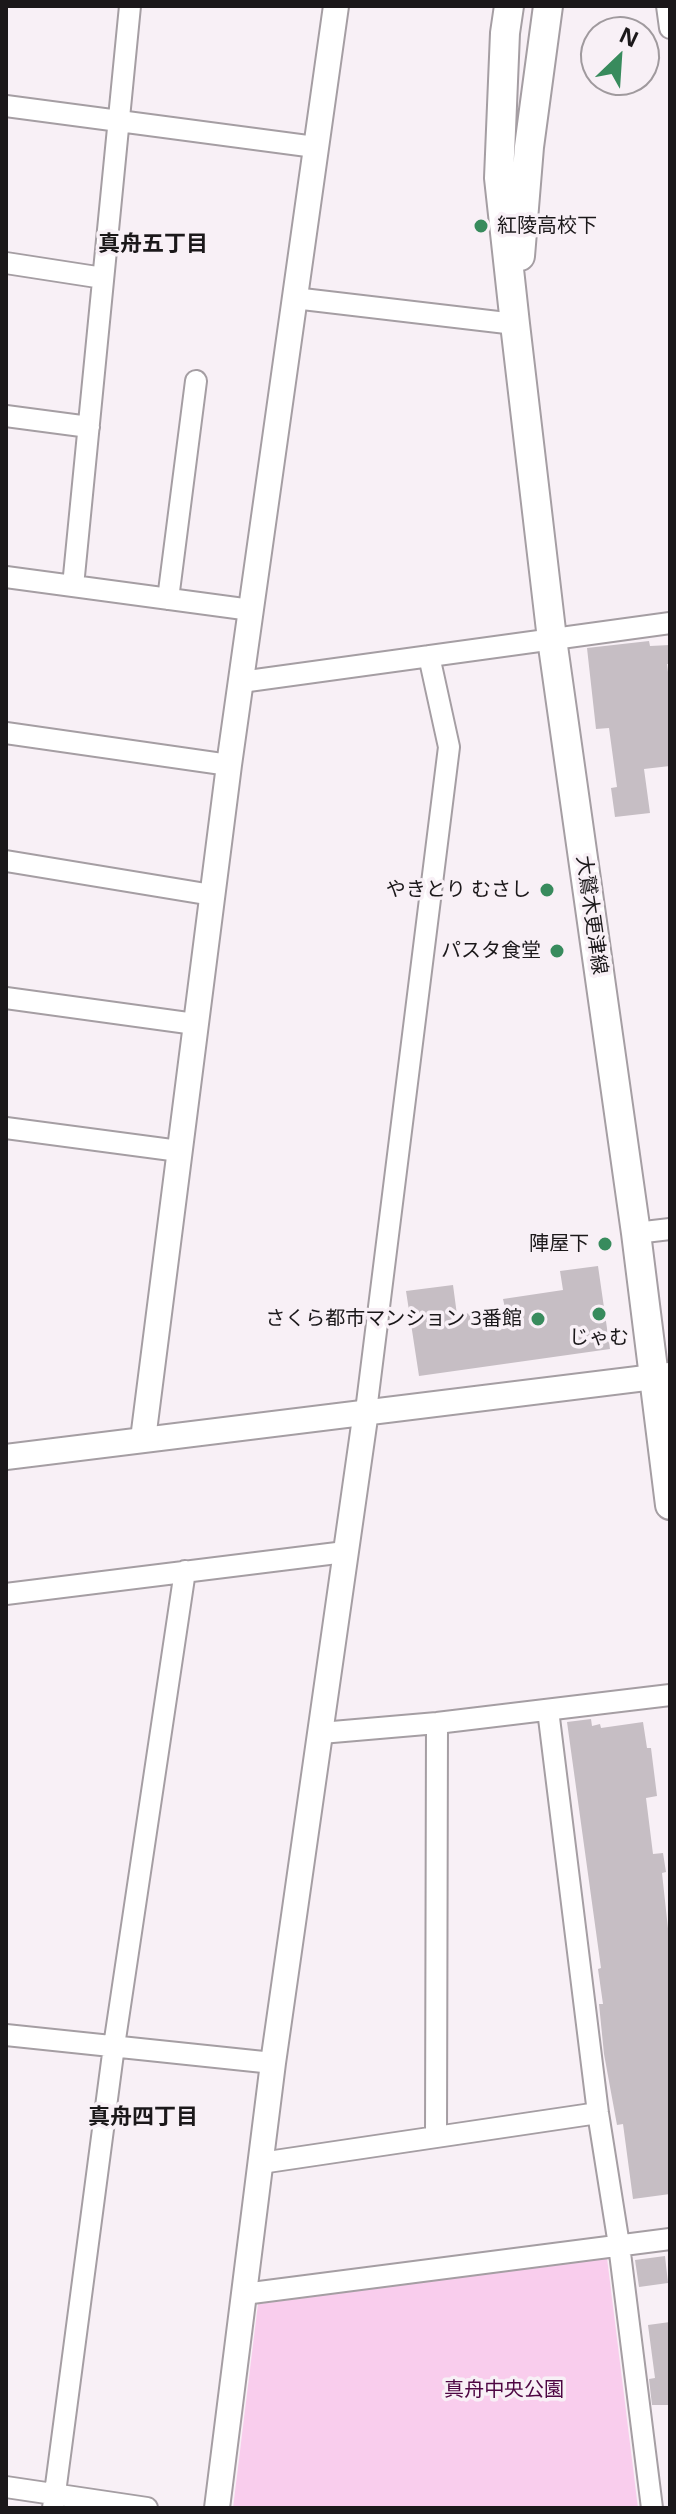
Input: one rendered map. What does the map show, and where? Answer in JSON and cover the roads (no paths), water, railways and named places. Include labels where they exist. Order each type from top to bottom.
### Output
[{"type":"main road","points":[[509,6],[499,178],[515,324]]},
{"type":"main road","points":[[515,324],[529,147],[548,6]]},
{"type":"main road","name":"大鷲木更津線","points":[[515,324],[552,639],[636,1233],[662,1376],[670,1505]]},
{"type":"street","points":[[73,586],[130,6]]},
{"type":"street","points":[[143,1439],[229,765],[336,6]]},
{"type":"street","points":[[667,6],[670,28]]},
{"type":"street","points":[[6,106],[315,147]]},
{"type":"street","points":[[6,263],[103,278]]},
{"type":"street","points":[[294,298],[515,324]]},
{"type":"street","points":[[168,599],[196,381]]},
{"type":"street","points":[[6,416],[89,427]]},
{"type":"street","points":[[6,577],[251,610]]},
{"type":"street","points":[[241,682],[670,623]]},
{"type":"street","points":[[217,2508],[273,2063],[366,1411],[449,747],[429,656]]},
{"type":"street","points":[[6,733],[229,765]]},
{"type":"street","points":[[6,861],[212,895]]},
{"type":"street","points":[[6,998],[195,1024]]},
{"type":"street","points":[[6,1128],[179,1151]]},
{"type":"street","points":[[636,1233],[670,1229]]},
{"type":"street","points":[[6,1457],[662,1376]]},
{"type":"street","points":[[6,1594],[345,1552]]},
{"type":"street","points":[[54,2501],[114,2046],[185,1571]]},
{"type":"street","points":[[321,1733],[437,1723],[670,1695]]},
{"type":"street","points":[[548,1710],[598,2113],[619,2245],[652,2508]]},
{"type":"street","points":[[436,2137],[437,1723]]},
{"type":"street","points":[[6,2035],[273,2063]]},
{"type":"street","points":[[261,2163],[598,2113]]},
{"type":"street","points":[[244,2294],[670,2239]]},
{"type":"street","points":[[6,2487],[54,2501],[147,2508]]},
{"type":"place","name":"紅陵高校下","points":[[481,226]]},
{"type":"place","name":"やきとり むさし","points":[[547,890]]},
{"type":"place","name":"パスタ食堂","points":[[557,951]]},
{"type":"place","name":"陣屋下","points":[[605,1244]]},
{"type":"place","name":"じゃむ","points":[[599,1314]]},
{"type":"place","name":"さくら都市マンション 3番館","points":[[538,1319]]},
{"type":"district","name":"真舟五丁目","points":[[153,245]]},
{"type":"district","name":"真舟四丁目","points":[[143,2118]]},
{"type":"park label","name":"真舟中央公園","points":[[504,2390]]}]
